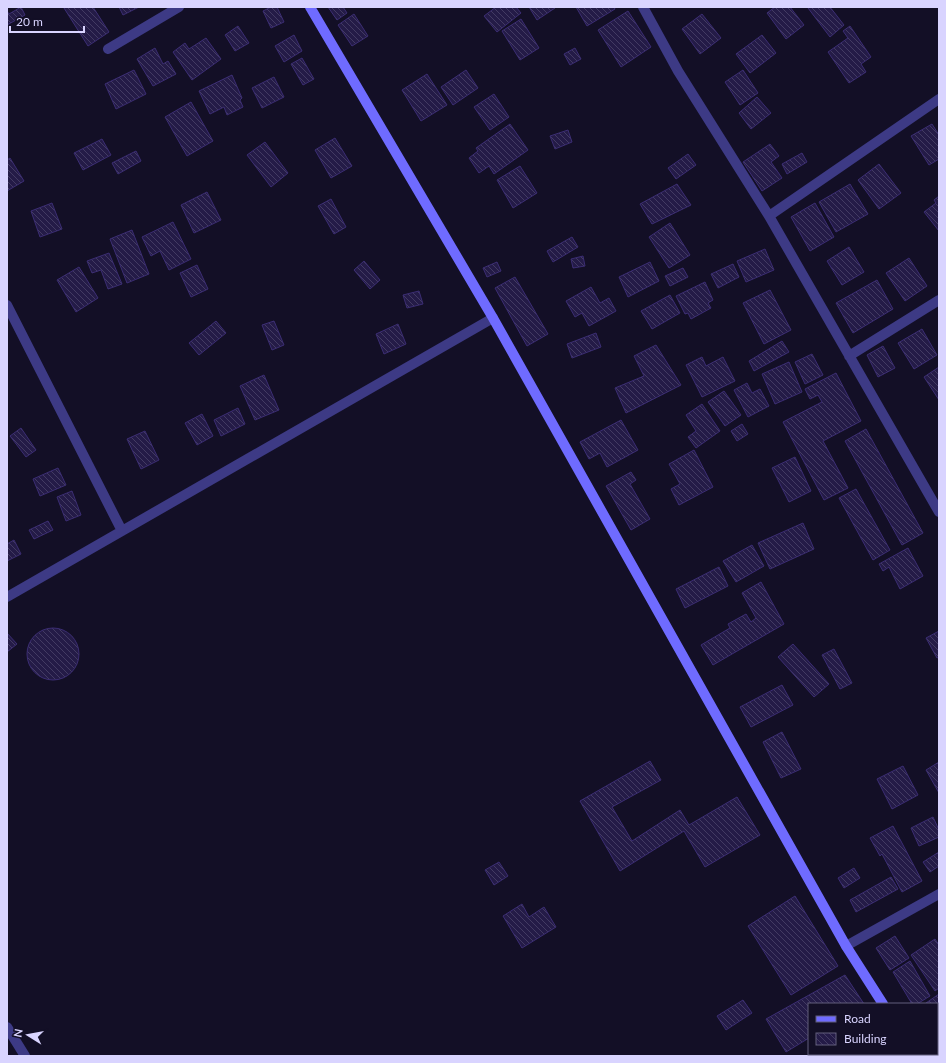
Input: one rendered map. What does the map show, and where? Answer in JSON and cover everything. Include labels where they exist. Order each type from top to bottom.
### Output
[{"type":"street","points":[[108,49],[179,7]]},
{"type":"street","points":[[310,7],[493,318],[846,946],[882,1003]]},
{"type":"street","points":[[643,7],[678,71],[769,216],[939,512]]},
{"type":"street","points":[[769,216],[939,99]]},
{"type":"street","points":[[849,356],[939,300]]},
{"type":"street","points":[[7,305],[122,531]]},
{"type":"street","points":[[7,597],[493,318]]},
{"type":"street","points":[[846,946],[939,894]]},
{"type":"street","points":[[7,1027],[11,1041],[25,1056]]},
{"type":"building","points":[[21,7],[25,15],[7,25],[7,11],[9,14]]},
{"type":"building","points":[[93,7],[109,32],[88,46],[64,8]]},
{"type":"building","points":[[119,7],[139,7],[123,15]]},
{"type":"building","points":[[271,7],[277,7],[284,22],[271,28],[263,11]]},
{"type":"building","points":[[328,7],[343,7],[347,13],[337,20]]},
{"type":"building","points":[[496,7],[516,7],[521,13],[497,32],[484,16]]},
{"type":"building","points":[[529,7],[554,7],[555,8],[537,20]]},
{"type":"building","points":[[576,7],[614,7],[615,9],[587,26]]},
{"type":"building","points":[[775,7],[790,7],[804,25],[786,39],[767,13]]},
{"type":"building","points":[[830,7],[844,25],[830,37],[808,8]]},
{"type":"building","points":[[628,11],[651,47],[621,67],[598,30]]},
{"type":"building","points":[[354,14],[368,36],[352,46],[338,25]]},
{"type":"building","points":[[702,14],[721,38],[700,54],[682,29]]},
{"type":"building","points":[[521,19],[539,48],[520,60],[502,31]]},
{"type":"building","points":[[238,26],[249,43],[235,51],[225,35]]},
{"type":"building","points":[[850,26],[871,57],[861,64],[866,72],[849,83],[828,52],[848,38],[843,31]]},
{"type":"building","points":[[294,35],[302,51],[284,62],[275,46]]},
{"type":"building","points":[[762,35],[776,53],[750,73],[736,54]]},
{"type":"building","points":[[206,38],[221,59],[192,80],[173,52],[185,43],[189,49]]},
{"type":"building","points":[[155,48],[163,64],[168,61],[176,74],[153,86],[137,59]]},
{"type":"building","points":[[575,48],[581,59],[570,65],[564,54]]},
{"type":"building","points":[[302,58],[314,79],[303,85],[291,64]]},
{"type":"building","points":[[134,70],[146,94],[116,109],[105,84]]},
{"type":"building","points":[[466,70],[478,88],[453,105],[441,87]]},
{"type":"building","points":[[743,70],[758,93],[740,105],[725,82]]},
{"type":"building","points":[[427,74],[447,105],[421,121],[402,90]]},
{"type":"building","points":[[232,75],[242,98],[240,100],[243,107],[227,115],[224,107],[210,114],[199,91]]},
{"type":"building","points":[[274,77],[284,97],[262,108],[252,88]]},
{"type":"building","points":[[494,94],[509,117],[490,130],[474,107]]},
{"type":"building","points":[[757,97],[771,113],[751,129],[739,113]]},
{"type":"building","points":[[191,102],[213,141],[187,156],[165,117]]},
{"type":"building","points":[[510,124],[528,150],[494,174],[489,166],[479,173],[469,158],[478,151],[476,148]]},
{"type":"building","points":[[932,124],[939,135],[939,159],[929,165],[911,136]]},
{"type":"building","points":[[568,130],[572,142],[555,149],[550,136]]},
{"type":"building","points":[[335,138],[352,166],[331,178],[315,150]]},
{"type":"building","points":[[102,139],[111,155],[83,170],[74,153]]},
{"type":"building","points":[[265,142],[288,173],[271,187],[247,155]]},
{"type":"building","points":[[770,144],[779,156],[771,162],[782,178],[762,191],[743,162]]},
{"type":"building","points":[[136,151],[141,161],[118,174],[112,163]]},
{"type":"building","points":[[802,153],[807,162],[787,174],[782,164]]},
{"type":"building","points":[[688,154],[696,165],[676,179],[668,168]]},
{"type":"building","points":[[10,158],[24,181],[7,191],[7,160]]},
{"type":"building","points":[[879,164],[901,193],[879,209],[858,180]]},
{"type":"building","points":[[520,166],[537,193],[513,208],[497,180]]},
{"type":"building","points":[[677,184],[691,205],[652,224],[640,204]]},
{"type":"building","points":[[850,184],[868,214],[836,232],[819,202]]},
{"type":"building","points":[[207,192],[221,220],[194,233],[181,205]]},
{"type":"building","points":[[939,196],[939,231],[924,212],[936,203],[934,200]]},
{"type":"building","points":[[331,199],[346,227],[334,234],[318,206]]},
{"type":"building","points":[[52,203],[62,229],[40,237],[31,211]]},
{"type":"building","points":[[815,203],[834,237],[810,251],[791,217]]},
{"type":"building","points":[[173,222],[191,259],[169,270],[160,251],[151,256],[142,237]]},
{"type":"building","points":[[670,223],[690,255],[669,268],[649,237]]},
{"type":"building","points":[[132,230],[149,274],[127,283],[110,239]]},
{"type":"building","points":[[572,237],[578,247],[553,262],[547,251]]},
{"type":"building","points":[[849,247],[864,272],[842,285],[827,261]]},
{"type":"building","points":[[765,249],[774,270],[746,282],[737,261]]},
{"type":"building","points":[[109,253],[122,284],[108,289],[101,270],[92,273],[87,261]]},
{"type":"building","points":[[583,256],[585,266],[573,268],[571,259]]},
{"type":"building","points":[[909,258],[927,286],[905,301],[886,273]]},
{"type":"building","points":[[364,261],[380,280],[370,289],[354,270]]},
{"type":"building","points":[[497,262],[501,271],[487,277],[483,268]]},
{"type":"building","points":[[650,262],[659,281],[628,297],[619,277]]},
{"type":"building","points":[[733,264],[739,277],[718,288],[711,274]]},
{"type":"building","points":[[197,265],[208,289],[191,297],[180,273]]},
{"type":"building","points":[[79,267],[98,298],[76,312],[57,280]]},
{"type":"building","points":[[683,268],[688,277],[670,286],[665,276]]},
{"type":"building","points":[[515,277],[548,334],[527,346],[495,288]]},
{"type":"building","points":[[877,280],[893,309],[853,333],[836,303]]},
{"type":"building","points":[[705,282],[713,300],[708,303],[711,308],[691,319],[688,313],[685,314],[676,296]]},
{"type":"building","points":[[591,287],[600,303],[609,298],[616,311],[589,326],[582,313],[575,317],[566,301]]},
{"type":"building","points":[[770,290],[791,330],[764,344],[743,303]]},
{"type":"building","points":[[419,291],[423,304],[407,308],[403,295]]},
{"type":"building","points":[[670,295],[680,313],[652,329],[641,311]]},
{"type":"building","points":[[216,321],[226,333],[199,355],[189,343]]},
{"type":"building","points":[[274,321],[284,345],[272,350],[262,325]]},
{"type":"building","points":[[398,324],[406,344],[384,354],[376,334]]},
{"type":"building","points":[[922,329],[937,355],[914,369],[898,343]]},
{"type":"building","points":[[596,333],[601,347],[572,358],[567,344]]},
{"type":"building","points":[[782,341],[789,352],[754,371],[749,361]]},
{"type":"building","points":[[656,345],[681,385],[626,413],[615,388],[644,376],[634,356]]},
{"type":"building","points":[[883,346],[895,368],[878,377],[867,355]]},
{"type":"building","points":[[812,354],[823,375],[805,384],[795,362]]},
{"type":"building","points":[[702,357],[706,366],[723,357],[735,381],[702,397],[686,365]]},
{"type":"building","points":[[789,362],[802,392],[775,404],[762,374]]},
{"type":"building","points":[[939,367],[939,400],[924,377]]},
{"type":"building","points":[[836,373],[861,421],[823,441],[848,488],[824,500],[783,422],[822,402],[818,395],[810,399],[805,389]]},
{"type":"building","points":[[264,375],[279,410],[255,420],[240,386]]},
{"type":"building","points":[[747,383],[752,393],[760,389],[769,406],[748,417],[734,390]]},
{"type":"building","points":[[724,391],[741,415],[725,426],[708,402]]},
{"type":"building","points":[[702,404],[720,431],[696,448],[688,437],[696,431],[686,415]]},
{"type":"building","points":[[238,408],[245,424],[221,436],[214,420]]},
{"type":"building","points":[[202,414],[213,436],[197,445],[185,423]]},
{"type":"building","points":[[621,420],[638,450],[607,467],[600,453],[589,459],[580,442]]},
{"type":"building","points":[[742,424],[748,434],[737,441],[731,431]]},
{"type":"building","points":[[21,428],[36,450],[26,457],[10,436]]},
{"type":"building","points":[[866,429],[923,533],[902,545],[845,441]]},
{"type":"building","points":[[145,431],[159,460],[141,469],[127,439]]},
{"type":"building","points":[[694,450],[713,487],[679,505],[671,489],[680,484],[669,464]]},
{"type":"building","points":[[795,457],[811,491],[789,502],[772,468]]},
{"type":"building","points":[[58,468],[66,485],[40,496],[33,479]]},
{"type":"building","points":[[631,472],[636,480],[630,484],[650,519],[631,530],[606,486]]},
{"type":"building","points":[[856,489],[890,550],[873,560],[839,498]]},
{"type":"building","points":[[72,491],[81,515],[66,521],[57,497]]},
{"type":"building","points":[[48,521],[53,530],[34,539],[29,530]]},
{"type":"building","points":[[803,523],[814,549],[770,569],[758,543]]},
{"type":"building","points":[[14,540],[21,554],[7,561],[7,544]]},
{"type":"building","points":[[752,545],[764,566],[736,582],[723,561]]},
{"type":"building","points":[[908,548],[923,576],[900,589],[889,567],[883,571],[879,564]]},
{"type":"building","points":[[719,567],[728,586],[685,608],[676,589]]},
{"type":"building","points":[[761,582],[784,624],[713,665],[701,645],[730,628],[728,624],[746,614],[751,622],[756,618],[742,593]]},
{"type":"building","points":[[53,628],[63,630],[71,636],[77,644],[79,654],[77,664],[71,672],[63,678],[53,680],[43,678],[35,672],[29,664],[27,654],[29,644],[35,636],[43,630]]},
{"type":"building","points":[[939,631],[939,657],[937,658],[926,638]]},
{"type":"building","points":[[7,633],[17,644],[7,652]]},
{"type":"building","points":[[793,644],[829,684],[814,697],[778,657]]},
{"type":"building","points":[[834,649],[852,683],[840,689],[822,655]]},
{"type":"building","points":[[782,685],[793,705],[751,727],[740,707]]},
{"type":"building","points":[[782,732],[801,769],[781,778],[763,742]]},
{"type":"building","points":[[650,761],[661,780],[612,807],[632,841],[680,810],[689,825],[737,797],[760,835],[705,867],[684,831],[620,871],[580,801]]},
{"type":"building","points":[[939,762],[939,793],[926,770]]},
{"type":"building","points":[[903,766],[918,795],[892,809],[877,779]]},
{"type":"building","points":[[933,817],[939,830],[939,837],[919,846],[911,828]]},
{"type":"building","points":[[893,826],[922,881],[902,892],[882,854],[880,856],[870,838]]},
{"type":"building","points":[[939,852],[939,866],[930,872],[923,862]]},
{"type":"building","points":[[499,862],[508,876],[494,885],[485,870]]},
{"type":"building","points":[[854,868],[860,878],[844,888],[838,878]]},
{"type":"building","points":[[891,877],[898,889],[856,912],[850,900]]},
{"type":"building","points":[[795,896],[838,966],[791,995],[748,926]]},
{"type":"building","points":[[522,904],[529,917],[544,907],[556,927],[522,948],[503,916]]},
{"type":"building","points":[[895,936],[909,958],[890,970],[876,948]]},
{"type":"building","points":[[935,939],[939,945],[939,988],[935,991],[911,955]]},
{"type":"building","points":[[910,961],[930,996],[919,1003],[911,1003],[893,972]]},
{"type":"building","points":[[845,975],[863,1003],[808,1003],[808,1039],[786,1052],[766,1019]]},
{"type":"building","points":[[939,994],[939,1021],[938,1003],[926,1003]]},
{"type":"building","points":[[743,1000],[752,1013],[726,1030],[717,1016]]},
{"type":"building","points":[[856,1055],[897,1056],[856,1056]]}]
